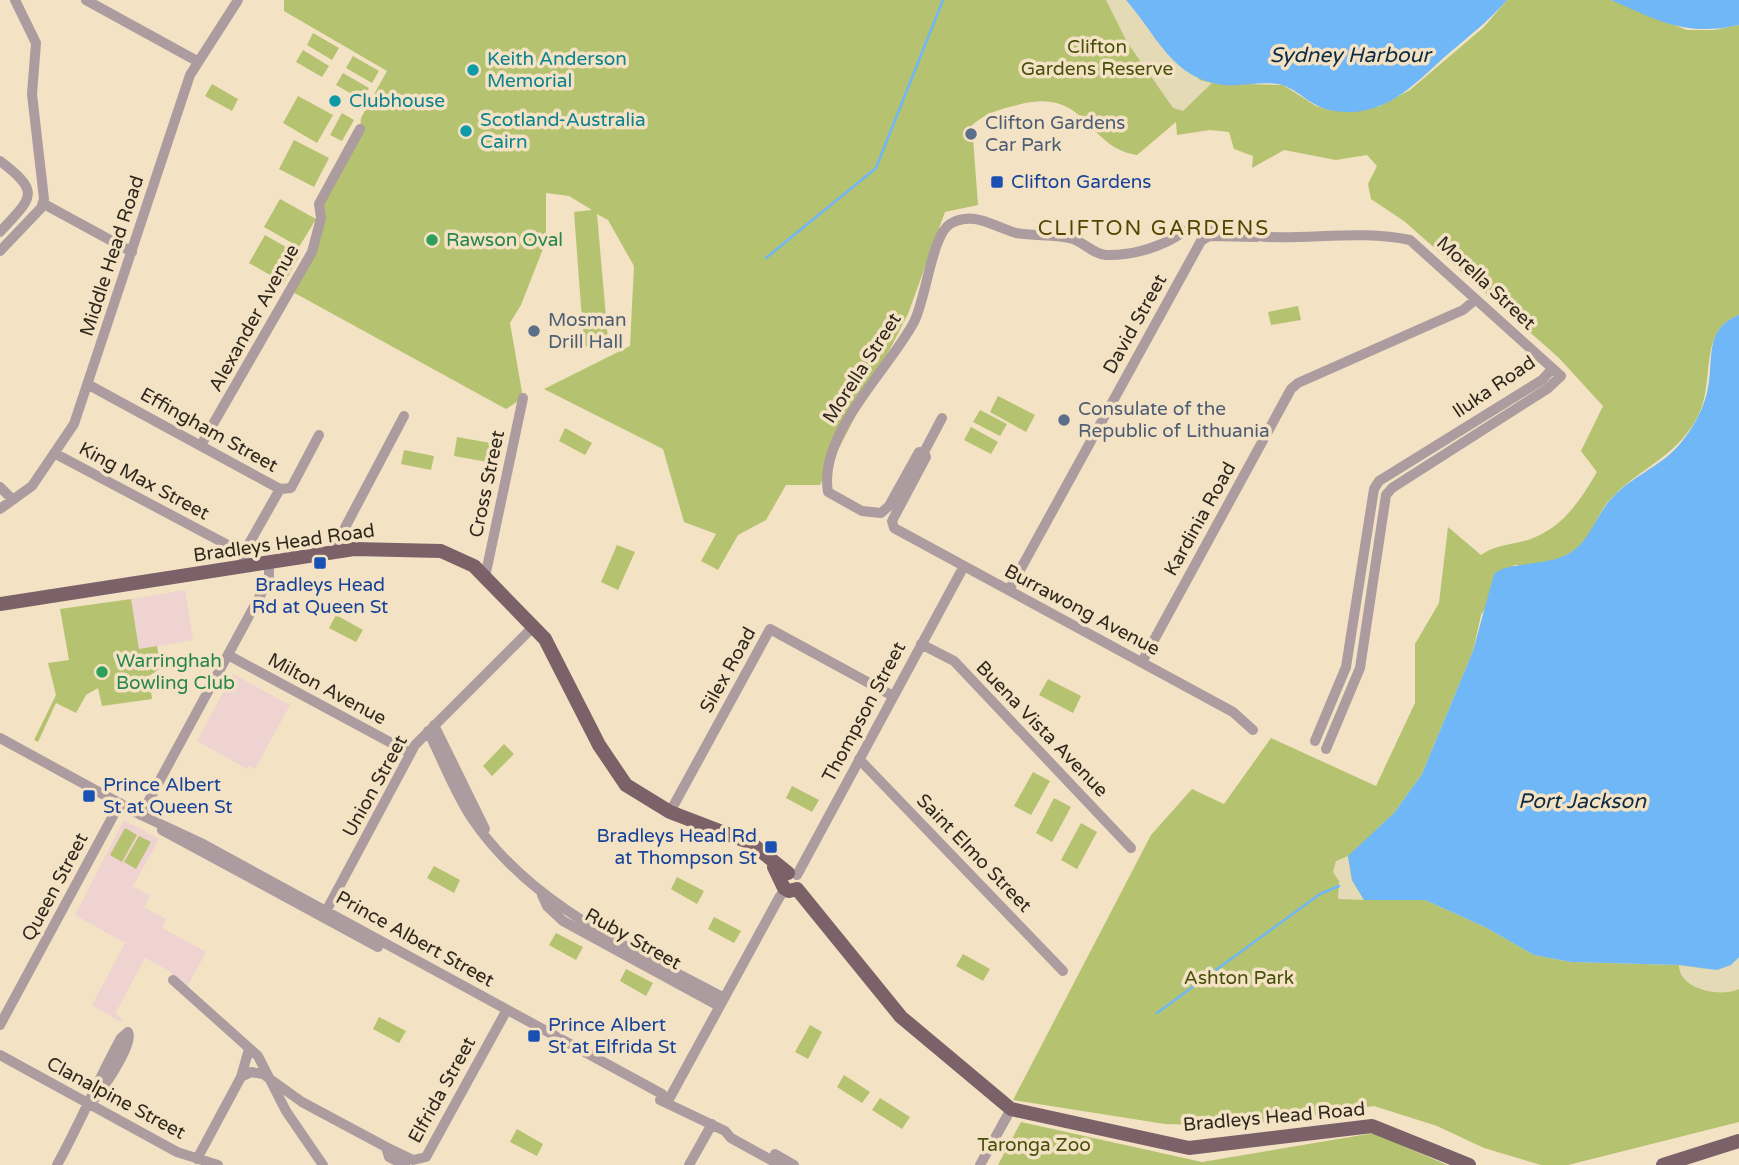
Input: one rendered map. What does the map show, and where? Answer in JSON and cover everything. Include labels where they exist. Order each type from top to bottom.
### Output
[{"type":"main road","name":"Bradleys Head Road","points":[[0,604],[246,561],[269,564],[376,547],[441,551],[464,560],[534,626],[551,648],[615,772],[641,796],[670,812],[751,842],[771,859],[901,1017],[1011,1110],[1189,1148],[1372,1126],[1469,1165]]},
{"type":"main road","points":[[1663,1165],[1739,1141]]},
{"type":"street","points":[[0,251],[44,204],[32,94],[35,38],[15,0]]},
{"type":"street","points":[[86,0],[197,61]]},
{"type":"street","name":"Middle Head Road","points":[[0,509],[32,486],[74,424],[197,61],[238,0]]},
{"type":"street","name":"Alexander Avenue","points":[[201,445],[313,252],[321,218],[319,204],[360,129]]},
{"type":"street","points":[[0,161],[24,180],[29,191],[27,202],[0,232]]},
{"type":"street","points":[[44,204],[132,252]]},
{"type":"street","name":"Morella Street","points":[[924,452],[919,452],[889,506],[881,513],[862,511],[828,492],[826,480],[832,449],[915,320],[941,233],[949,224],[964,219],[985,220],[1015,233],[1075,239],[1103,255],[1132,253],[1164,243],[1200,225],[1232,226],[1263,237],[1410,240],[1552,369]]},
{"type":"street","name":"David Street","points":[[1009,590],[1201,241],[1209,236],[1263,237]]},
{"type":"street","name":"Kardinia Road","points":[[1142,662],[1291,389],[1298,383],[1463,310],[1475,300]]},
{"type":"street","name":"Iluka Road","points":[[1315,741],[1346,667],[1374,489],[1379,481],[1542,380],[1552,369],[1561,376],[1548,388],[1392,488],[1386,495],[1360,668],[1326,748]]},
{"type":"street","name":"Effingham Street","points":[[89,385],[281,489],[246,561]]},
{"type":"street","name":"Cross Street","points":[[485,577],[523,398]]},
{"type":"street","points":[[331,554],[404,416]]},
{"type":"street","points":[[924,452],[942,418]]},
{"type":"street","points":[[281,489],[290,488],[319,435]]},
{"type":"street","name":"Burrawong Avenue","points":[[924,452],[926,457],[891,526],[1233,712],[1253,730]]},
{"type":"street","name":"King Max Street","points":[[54,453],[239,551],[246,561]]},
{"type":"street","points":[[0,487],[13,500]]},
{"type":"street","points":[[141,815],[269,579],[269,564]]},
{"type":"street","name":"Thompson Street","points":[[667,1101],[964,566]]},
{"type":"street","name":"Union Street","points":[[324,914],[410,753],[431,728],[534,626]]},
{"type":"street","name":"Silex Road","points":[[670,812],[770,629],[893,696]]},
{"type":"street","name":"Buena Vista Avenue","points":[[921,644],[954,662],[1131,848]]},
{"type":"street","name":"Milton Avenue","points":[[228,655],[410,753]]},
{"type":"street","name":"Ruby Street","points":[[431,728],[490,842],[541,892],[547,906],[563,921],[722,1002]]},
{"type":"street","name":"Prince Albert Street","points":[[1,740],[120,803],[157,828],[650,1087],[667,1101],[712,1124],[731,1138],[780,1165]]},
{"type":"street","name":"Saint Elmo Street","points":[[859,759],[1063,971]]},
{"type":"street","name":"Queen Street","points":[[0,1025],[120,803]]},
{"type":"street","name":"Prince Albert Street","points":[[324,914],[659,1100],[667,1101]]},
{"type":"street","points":[[173,980],[249,1048],[265,1066],[286,1111],[323,1165]]},
{"type":"street","name":"Elfrida Street","points":[[386,1147],[413,1160],[426,1157],[504,1015]]},
{"type":"street","points":[[57,1165],[90,1104],[102,1091],[129,1042],[130,1033],[126,1032],[121,1038],[93,1091],[90,1104]]},
{"type":"street","points":[[197,1159],[241,1077],[249,1048]]},
{"type":"street","name":"Clanalpine Street","points":[[0,1055],[177,1152],[218,1165]]},
{"type":"street","points":[[241,1077],[251,1072],[269,1079],[302,1102],[386,1147]]},
{"type":"street","points":[[981,1165],[1011,1110]]},
{"type":"street","points":[[689,1165],[712,1124]]},
{"type":"street","name":"Prince Albert Street","points":[[725,1132],[734,1133],[794,1165]]},
{"type":"street","name":"Elfrida Street","points":[[386,1147],[389,1157],[405,1165]]},
{"type":"shaded area","points":[[185,590],[193,640],[139,649],[131,599]]},
{"type":"shaded area","points":[[233,674],[290,705],[255,769],[249,766],[247,769],[197,741]]},
{"type":"shaded area","points":[[124,820],[159,839],[133,886],[150,896],[144,907],[166,919],[162,928],[206,952],[187,987],[168,970],[145,958],[115,1014],[122,1018],[121,1022],[92,1005],[125,943],[75,915]]},
{"type":"green space","points":[[284,0],[1129,0],[1212,83],[1283,85],[1316,106],[1333,111],[1378,107],[1410,90],[1484,27],[1507,0],[1611,0],[1687,30],[1714,30],[1739,25],[1739,315],[1717,333],[1712,345],[1703,404],[1697,418],[1677,444],[1619,490],[1608,502],[1585,540],[1575,550],[1546,562],[1514,565],[1481,615],[1473,651],[1422,774],[1394,813],[1363,843],[1364,900],[1425,900],[1485,927],[1534,955],[1571,962],[1679,965],[1717,970],[1731,965],[1739,956],[1739,1122],[1568,1165],[1541,1165],[1484,1148],[1437,1126],[1374,1106],[1238,1126],[1165,1124],[1013,1100],[1151,835],[1192,789],[1224,804],[1271,738],[1376,786],[1415,703],[1415,644],[1439,603],[1448,527],[1481,555],[1498,547],[1528,540],[1551,529],[1569,513],[1597,472],[1581,451],[1603,406],[1559,358],[1404,221],[1371,199],[1368,184],[1377,166],[1367,155],[1336,160],[1284,150],[1252,168],[1253,156],[1234,149],[1229,132],[1210,130],[1177,135],[1176,122],[1137,155],[1120,150],[1107,142],[1074,111],[1060,104],[1043,101],[1007,108],[978,121],[972,125],[978,205],[945,212],[908,314],[820,485],[786,485],[766,520],[738,535],[718,570],[701,561],[716,534],[684,522],[663,449],[544,389],[630,346],[634,266],[608,220],[597,214],[608,340],[584,347],[574,212],[592,210],[569,196],[546,193],[546,241],[521,305],[510,323],[523,398],[506,409],[291,291],[312,252],[319,204],[360,129],[361,118],[387,71],[284,11]]},
{"type":"green space","points":[[313,33],[339,48],[332,60],[307,45]]},
{"type":"green space","points":[[303,50],[329,66],[322,77],[296,62]]},
{"type":"green space","points":[[353,56],[379,71],[372,83],[346,68]]},
{"type":"green space","points":[[343,73],[369,88],[362,100],[336,85]]},
{"type":"green space","points":[[212,84],[238,99],[232,111],[205,96]]},
{"type":"green space","points":[[298,96],[333,115],[317,143],[283,123]]},
{"type":"green space","points":[[342,113],[354,120],[342,141],[330,135]]},
{"type":"green space","points":[[294,140],[329,158],[314,187],[279,169]]},
{"type":"green space","points":[[280,199],[316,219],[299,247],[264,227]]},
{"type":"green space","points":[[265,235],[300,255],[284,283],[249,263]]},
{"type":"green space","points":[[1298,306],[1301,320],[1271,325],[1268,312]]},
{"type":"green space","points":[[998,396],[1035,415],[1026,432],[990,412]]},
{"type":"green space","points":[[980,410],[1007,424],[1000,436],[973,422]]},
{"type":"green space","points":[[971,427],[998,442],[991,454],[964,440]]},
{"type":"green space","points":[[565,428],[592,443],[585,455],[559,441]]},
{"type":"green space","points":[[457,437],[496,444],[493,463],[454,456]]},
{"type":"green space","points":[[404,450],[434,456],[431,470],[401,464]]},
{"type":"green space","points":[[617,545],[635,552],[618,590],[601,582]]},
{"type":"green space","name":"Warringhah Bowling Club","points":[[131,599],[139,649],[157,646],[161,668],[149,676],[152,699],[102,706],[98,688],[86,695],[76,713],[56,703],[38,742],[34,740],[56,695],[48,663],[69,660],[60,609]]},
{"type":"green space","points":[[336,615],[363,630],[356,642],[329,628]]},
{"type":"green space","points":[[1048,679],[1081,696],[1073,713],[1039,695]]},
{"type":"green space","points":[[504,744],[514,754],[492,776],[483,766]]},
{"type":"green space","points":[[1033,772],[1050,781],[1031,815],[1014,806]]},
{"type":"green space","points":[[792,786],[819,800],[812,812],[786,798]]},
{"type":"green space","points":[[1054,798],[1071,807],[1052,842],[1036,833]]},
{"type":"green space","points":[[1081,823],[1097,832],[1077,869],[1061,860]]},
{"type":"green space","points":[[125,828],[137,835],[122,862],[110,855]]},
{"type":"green space","points":[[139,836],[151,842],[136,869],[124,862]]},
{"type":"green space","points":[[434,866],[460,880],[454,893],[427,878]]},
{"type":"green space","points":[[677,877],[704,891],[697,904],[671,889]]},
{"type":"green space","points":[[714,917],[741,931],[734,943],[708,929]]},
{"type":"green space","points":[[556,933],[583,947],[576,960],[549,945]]},
{"type":"green space","points":[[963,954],[990,969],[983,981],[956,966]]},
{"type":"green space","points":[[626,969],[653,983],[646,996],[620,981]]},
{"type":"green space","points":[[379,1017],[406,1031],[399,1043],[373,1029]]},
{"type":"green space","points":[[810,1025],[822,1032],[808,1059],[795,1052]]},
{"type":"green space","points":[[844,1075],[870,1092],[862,1103],[837,1087]]},
{"type":"green space","points":[[880,1098],[910,1117],[902,1129],[872,1110]]},
{"type":"green space","name":"Taronga Zoo","points":[[1021,1122],[1202,1162],[1374,1133],[1447,1165],[998,1165]]},
{"type":"green space","points":[[517,1129],[543,1144],[537,1156],[510,1142]]},
{"type":"sand","points":[[1106,0],[1129,0],[1200,80],[1212,83],[1183,111],[1173,108],[1127,42]]},
{"type":"sand","points":[[1348,856],[1352,880],[1364,900],[1338,899],[1339,881],[1333,872],[1336,861]]},
{"type":"sand","points":[[1739,957],[1739,989],[1731,992],[1712,992],[1693,986],[1685,980],[1679,965],[1718,968],[1725,967]]},
{"type":"water","name":"Sydney Harbour","points":[[1126,0],[1507,0],[1486,22],[1397,97],[1369,110],[1352,112],[1326,109],[1282,85],[1223,85],[1190,74],[1167,53]]},
{"type":"water","points":[[1611,0],[1739,0],[1739,25],[1688,28],[1659,20]]},
{"type":"water","name":"Port Jackson","points":[[1739,315],[1739,957],[1731,965],[1717,970],[1679,965],[1571,962],[1534,955],[1485,927],[1425,900],[1364,900],[1352,880],[1348,856],[1394,813],[1422,774],[1473,651],[1494,574],[1508,567],[1550,560],[1570,553],[1583,542],[1612,498],[1679,445],[1696,420],[1705,400],[1715,338],[1727,321]]},
{"type":"waterway","points":[[766,258],[876,168],[943,0]]},
{"type":"waterway","points":[[1157,1013],[1320,894],[1339,886]]},
{"type":"place","name":"Keith Anderson Memorial","points":[[473,70]]},
{"type":"place","name":"Clubhouse","points":[[335,101]]},
{"type":"place","name":"Scotland-Australia Cairn","points":[[466,131]]},
{"type":"place","name":"Clifton Gardens Car Park","points":[[971,134]]},
{"type":"place","name":"Clifton Gardens","points":[[997,182]]},
{"type":"place","name":"Rawson Oval","points":[[432,240]]},
{"type":"place","name":"Mosman Drill Hall","points":[[534,331]]},
{"type":"place","name":"Consulate of the Republic of Lithuania","points":[[1064,420]]},
{"type":"place","name":"Bradleys Head Rd at Queen St","points":[[320,563]]},
{"type":"place","name":"Warringhah Bowling Club","points":[[102,672]]},
{"type":"place","name":"Prince Albert St at Queen St","points":[[89,796]]},
{"type":"place","name":"Bradleys Head Rd at Thompson St","points":[[771,847]]},
{"type":"place","name":"Prince Albert St at Elfrida St","points":[[534,1036]]},
{"type":"district","name":"CLIFTON GARDENS","points":[[1154,228]]},
{"type":"park label","name":"Clifton Gardens Reserve","points":[[1097,58]]},
{"type":"park label","name":"Ashton Park","points":[[1239,978]]}]
